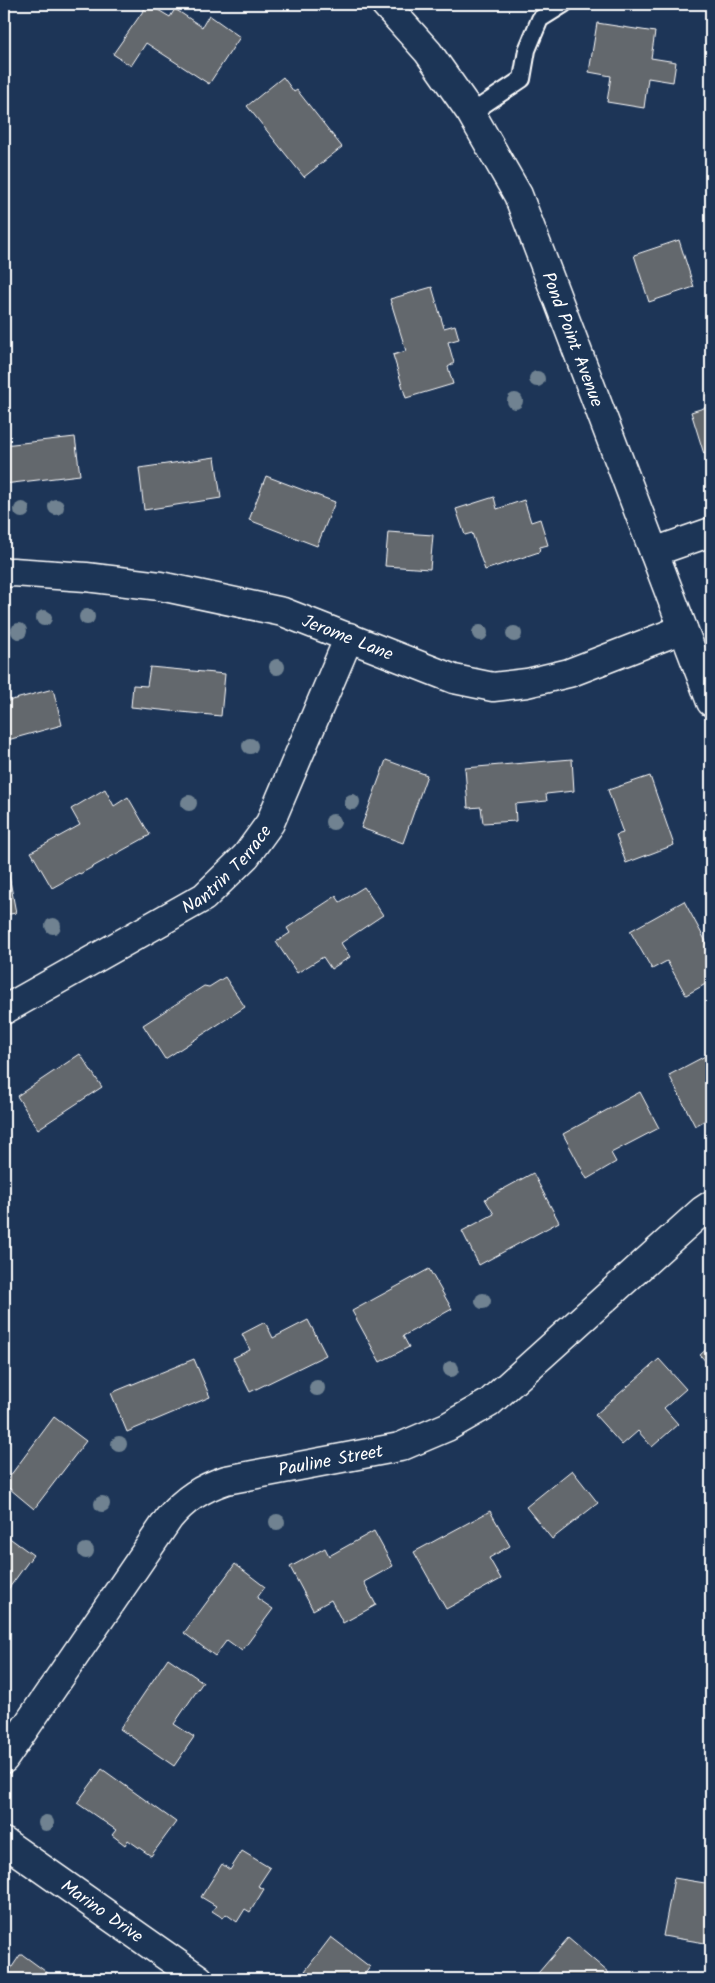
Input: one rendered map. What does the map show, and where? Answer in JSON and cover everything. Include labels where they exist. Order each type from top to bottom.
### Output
[{"type":"street","name":"Pond Point Avenue","points":[[384,4],[428,52],[471,113],[518,195],[711,702]]},
{"type":"street","points":[[654,552],[711,532]]},
{"type":"street","name":"Jerome Lane","points":[[4,574],[13,572],[86,577],[160,586],[282,612],[454,679],[493,687],[527,683],[569,672],[683,629]]},
{"type":"street","name":"Nantrin Terrace","points":[[4,1010],[204,897],[246,856],[270,823],[349,637]]},
{"type":"street","name":"Pauline Street","points":[[4,1759],[169,1518],[191,1496],[204,1488],[226,1480],[400,1447],[447,1427],[489,1403],[702,1211],[711,1205]]},
{"type":"street","name":"Marino Drive","points":[[4,1842],[199,1979]]},
{"type":"lane","points":[[471,113],[522,79],[527,50],[540,19],[564,4]]},
{"type":"building","points":[[148,4],[170,17],[175,9],[202,27],[209,15],[240,37],[209,84],[146,43],[131,66],[113,54]]},
{"type":"building","points":[[597,23],[655,32],[651,58],[676,62],[673,82],[648,78],[644,108],[607,102],[611,76],[589,72]]},
{"type":"building","points":[[283,77],[294,92],[297,90],[342,147],[304,177],[247,106]]},
{"type":"building","points":[[679,240],[694,287],[649,302],[634,255]]},
{"type":"building","points":[[432,287],[444,328],[455,325],[459,339],[448,342],[454,363],[448,367],[453,384],[406,398],[393,355],[406,351],[390,299]]},
{"type":"building","points":[[711,391],[711,452],[704,454],[691,412],[710,406],[706,393]]},
{"type":"building","points":[[75,437],[80,475],[4,484],[4,445]]},
{"type":"building","points":[[215,457],[221,498],[144,510],[139,468]]},
{"type":"building","points":[[266,476],[335,502],[317,546],[249,520]]},
{"type":"building","points":[[494,497],[497,509],[524,500],[531,522],[540,519],[548,545],[540,547],[539,552],[485,570],[472,533],[465,535],[456,509]]},
{"type":"building","points":[[388,532],[433,535],[430,569],[385,566]]},
{"type":"building","points":[[150,667],[225,674],[221,716],[131,707],[133,685],[147,686]]},
{"type":"building","points":[[53,689],[62,725],[4,741],[4,702]]},
{"type":"building","points":[[572,759],[574,791],[546,794],[547,801],[515,804],[516,821],[483,823],[481,807],[468,808],[465,768]]},
{"type":"building","points":[[386,760],[427,775],[403,843],[361,828]]},
{"type":"building","points":[[650,776],[674,845],[626,863],[616,835],[623,833],[608,790]]},
{"type":"building","points":[[105,789],[114,806],[128,797],[150,835],[52,888],[31,852],[80,825],[71,809]]},
{"type":"building","points":[[4,870],[8,870],[16,913],[4,915]]},
{"type":"building","points":[[364,887],[383,915],[341,943],[350,957],[331,969],[323,957],[297,973],[276,942],[290,933],[287,928],[336,896],[340,902]]},
{"type":"building","points":[[684,901],[711,951],[711,981],[686,995],[667,961],[652,969],[630,931]]},
{"type":"building","points":[[225,977],[245,1007],[165,1059],[143,1025],[204,986],[209,987]]},
{"type":"building","points":[[711,1053],[711,1117],[695,1126],[669,1075]]},
{"type":"building","points":[[80,1054],[102,1087],[38,1129],[17,1096]]},
{"type":"building","points":[[640,1092],[659,1128],[611,1153],[616,1162],[587,1179],[563,1134]]},
{"type":"building","points":[[533,1173],[559,1222],[479,1265],[462,1231],[494,1214],[485,1199]]},
{"type":"building","points":[[429,1269],[452,1309],[403,1336],[409,1347],[380,1362],[352,1311]]},
{"type":"building","points":[[308,1320],[326,1355],[250,1392],[233,1358],[250,1350],[242,1334],[265,1322],[273,1338]]},
{"type":"building","points":[[711,1345],[711,1367],[700,1355]]},
{"type":"building","points":[[194,1359],[210,1397],[127,1432],[111,1393]]},
{"type":"building","points":[[659,1359],[686,1389],[664,1408],[678,1424],[652,1447],[638,1431],[622,1445],[595,1415]]},
{"type":"building","points":[[54,1417],[86,1441],[34,1509],[4,1484]]},
{"type":"building","points":[[572,1470],[598,1503],[552,1539],[526,1507]]},
{"type":"building","points":[[490,1511],[510,1546],[489,1558],[501,1579],[446,1609],[414,1552]]},
{"type":"building","points":[[374,1531],[393,1566],[364,1582],[376,1605],[343,1623],[331,1600],[313,1610],[290,1567],[325,1548],[329,1556]]},
{"type":"building","points":[[4,1534],[33,1555],[4,1595]]},
{"type":"building","points":[[235,1564],[265,1587],[257,1598],[273,1609],[242,1651],[227,1640],[215,1656],[184,1633]]},
{"type":"building","points":[[168,1658],[203,1682],[174,1724],[194,1737],[174,1766],[120,1729]]},
{"type":"building","points":[[102,1769],[176,1822],[151,1856],[128,1840],[125,1845],[112,1835],[116,1830],[77,1803]]},
{"type":"building","points":[[242,1851],[270,1868],[258,1886],[264,1889],[250,1912],[245,1909],[237,1922],[226,1914],[223,1918],[212,1911],[216,1906],[201,1897],[222,1864],[230,1870]]},
{"type":"building","points":[[674,1878],[711,1884],[711,1944],[663,1936]]},
{"type":"building","points":[[331,1937],[370,1967],[361,1979],[317,1979],[305,1971]]},
{"type":"building","points":[[568,1938],[609,1973],[604,1979],[533,1979]]},
{"type":"building","points":[[20,1955],[23,1955],[56,1979],[4,1979]]}]
